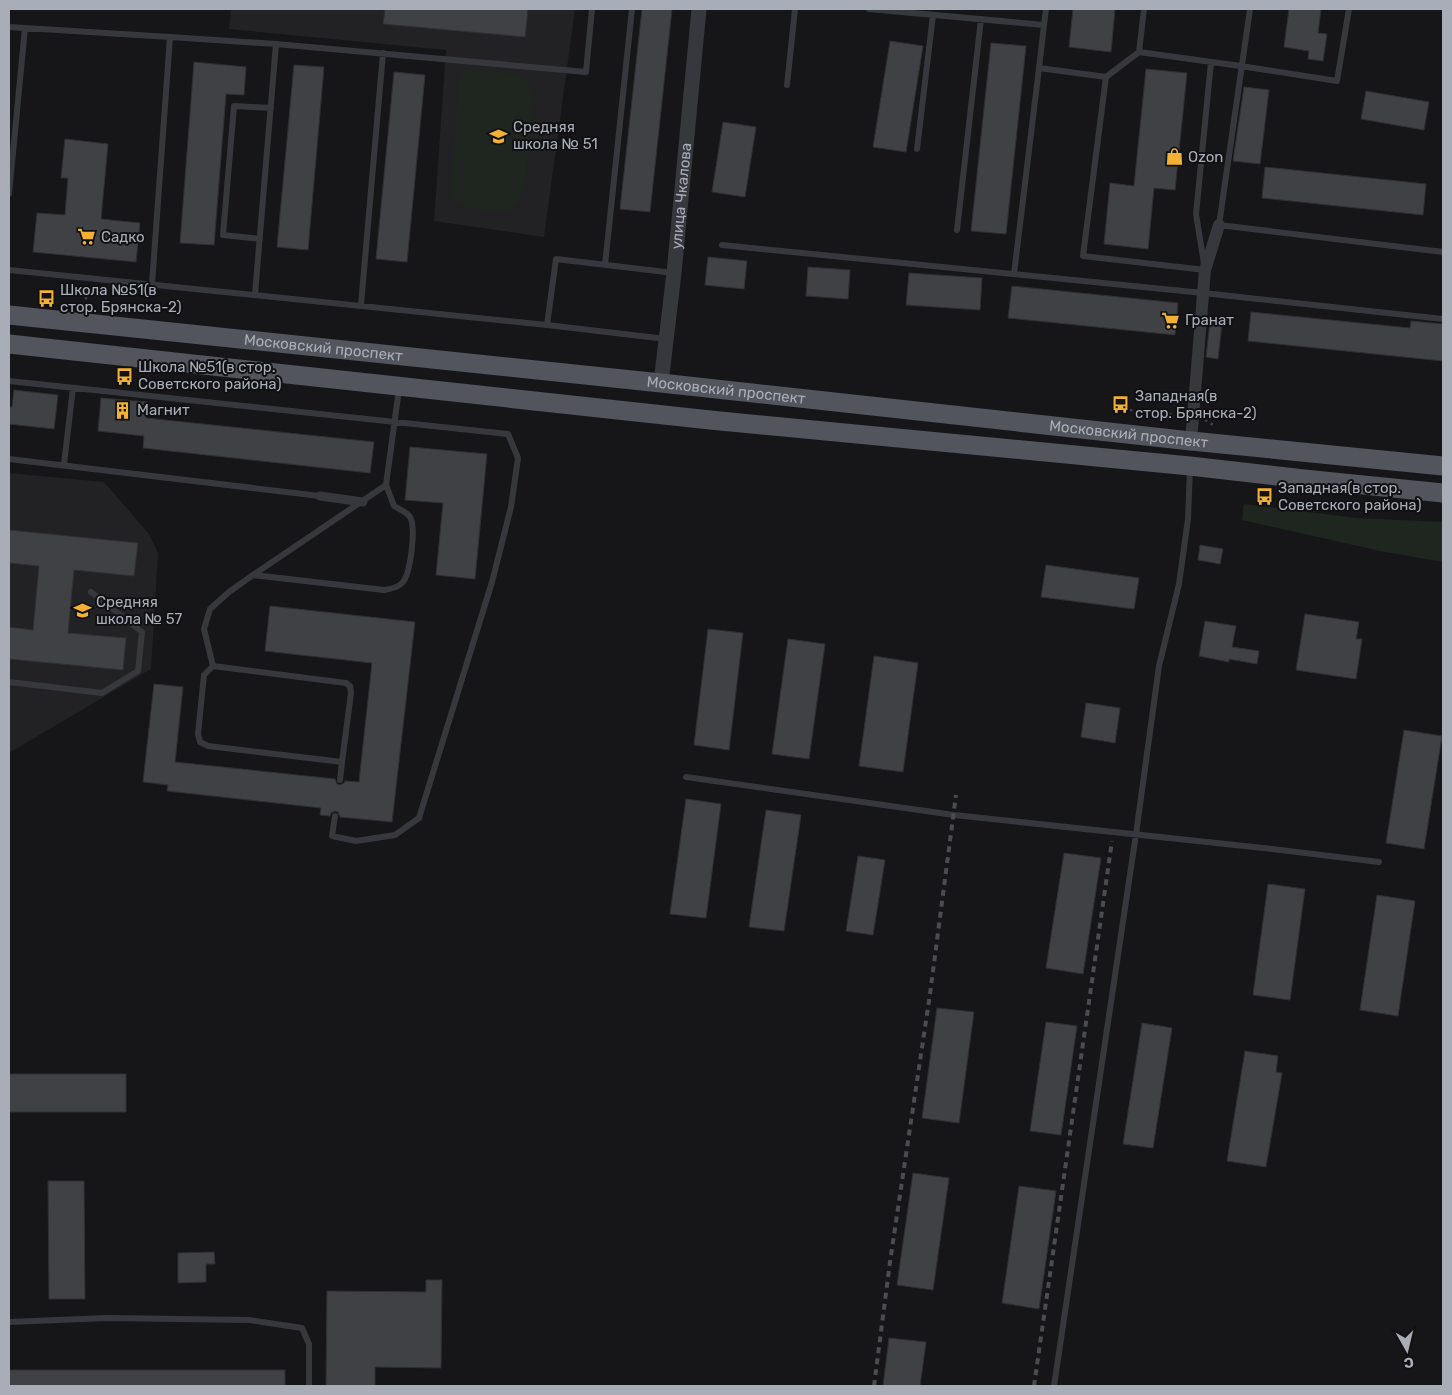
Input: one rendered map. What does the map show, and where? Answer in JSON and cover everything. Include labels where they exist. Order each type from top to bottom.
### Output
[{"type":"main road","name":"Московский проспект","points":[[9,315],[1191,441],[1443,466]]},
{"type":"main road","name":"Московский проспект","points":[[9,344],[710,420],[1190,466],[1443,493]]},
{"type":"main road","points":[[399,386],[402,357]]},
{"type":"street","name":"улица Чкалова","points":[[661,383],[674,272],[699,9]]},
{"type":"street","points":[[1191,441],[1205,270],[1219,225]]},
{"type":"street","points":[[320,496],[363,502]]},
{"type":"lane","points":[[9,27],[276,44],[586,72],[592,9]]},
{"type":"lane","points":[[605,265],[632,9]]},
{"type":"lane","points":[[787,85],[796,9]]},
{"type":"lane","points":[[869,9],[1044,26]]},
{"type":"lane","points":[[1014,274],[1046,9]]},
{"type":"lane","points":[[1139,52],[1144,9]]},
{"type":"lane","points":[[1250,9],[1219,225],[1443,252]]},
{"type":"lane","points":[[1039,68],[1106,77],[1139,52],[1337,81],[1349,9]]},
{"type":"lane","points":[[918,149],[933,15]]},
{"type":"lane","points":[[957,230],[981,20]]},
{"type":"lane","points":[[9,194],[25,28]]},
{"type":"lane","points":[[152,284],[170,37]]},
{"type":"lane","points":[[255,294],[276,44]]},
{"type":"lane","points":[[361,305],[383,53]]},
{"type":"lane","points":[[1106,77],[1083,256],[1205,270],[1196,214],[1212,62]]},
{"type":"lane","points":[[260,238],[223,235],[234,106],[271,108]]},
{"type":"lane","points":[[722,246],[1203,293],[1443,319]]},
{"type":"lane","points":[[547,325],[556,259],[674,272]]},
{"type":"lane","points":[[9,270],[361,305],[667,339]]},
{"type":"lane","points":[[9,381],[508,434],[518,458],[511,507],[492,582],[419,818],[395,835],[356,841],[332,836],[335,816]]},
{"type":"lane","points":[[253,575],[384,590],[402,583],[409,571],[413,524],[408,514],[394,506],[386,485],[399,386]]},
{"type":"lane","points":[[64,464],[73,388]]},
{"type":"lane","points":[[9,459],[64,464],[320,496]]},
{"type":"lane","points":[[1054,1386],[1159,666],[1179,584],[1188,519],[1190,466]]},
{"type":"lane","points":[[212,666],[204,629],[210,609],[229,592],[253,575],[386,485]]},
{"type":"lane","points":[[9,682],[102,693],[138,671],[142,632],[91,592]]},
{"type":"lane","points":[[212,666],[204,675],[198,734],[200,742],[208,746],[342,762]]},
{"type":"lane","points":[[212,666],[346,683],[350,686],[351,693],[340,780]]},
{"type":"lane","points":[[686,777],[954,814],[1379,862]]},
{"type":"lane","points":[[9,1322],[106,1318],[249,1320],[302,1328],[309,1344],[309,1386]]},
{"type":"shaded area","name":"Средняя школа № 51","points":[[231,9],[575,9],[544,237],[434,221],[446,50],[229,29]]},
{"type":"shaded area","points":[[471,69],[518,74],[531,86],[534,96],[524,186],[518,202],[507,212],[463,206],[453,198],[451,189],[458,80],[461,74]]},
{"type":"shaded area","name":"Средняя школа № 57","points":[[9,473],[104,482],[149,534],[158,553],[151,669],[9,753]]},
{"type":"shaded area","points":[[1244,504],[1356,518],[1443,522],[1443,562],[1380,551],[1242,520]]},
{"type":"building","points":[[385,9],[528,9],[525,37],[383,24]]},
{"type":"building","points":[[642,9],[672,9],[650,212],[620,209]]},
{"type":"building","points":[[1073,9],[1115,9],[1111,52],[1069,47]]},
{"type":"building","points":[[1289,9],[1321,9],[1318,33],[1327,34],[1323,61],[1308,59],[1309,51],[1284,47]]},
{"type":"building","points":[[890,41],[923,46],[906,152],[873,147]]},
{"type":"building","points":[[991,43],[1026,46],[1006,234],[971,231]]},
{"type":"building","points":[[194,62],[246,67],[244,95],[226,94],[214,245],[180,243]]},
{"type":"building","points":[[294,65],[324,67],[308,250],[277,247]]},
{"type":"building","points":[[1146,69],[1187,73],[1175,190],[1154,188],[1148,249],[1104,244],[1110,183],[1134,186]]},
{"type":"building","points":[[394,72],[425,75],[407,262],[376,259]]},
{"type":"building","points":[[1244,87],[1269,90],[1260,164],[1233,161]]},
{"type":"building","points":[[1366,91],[1429,102],[1424,130],[1361,119]]},
{"type":"building","points":[[723,122],[756,127],[745,197],[712,192]]},
{"type":"building","points":[[65,139],[108,144],[101,219],[140,223],[136,262],[33,252],[37,213],[65,215],[68,178],[61,178]]},
{"type":"building","points":[[1265,167],[1426,184],[1423,215],[1262,198]]},
{"type":"building","points":[[708,257],[747,261],[744,289],[705,285]]},
{"type":"building","points":[[808,267],[850,270],[848,299],[806,296]]},
{"type":"building","points":[[909,273],[982,278],[980,310],[906,305]]},
{"type":"building","points":[[1012,286],[1178,303],[1175,335],[1008,318]]},
{"type":"building","points":[[1251,312],[1410,328],[1411,321],[1443,324],[1443,361],[1248,341]]},
{"type":"building","points":[[1210,322],[1222,323],[1218,359],[1206,357]]},
{"type":"building","points":[[14,390],[58,395],[54,429],[9,424],[9,407],[12,407]]},
{"type":"building","points":[[101,398],[148,402],[146,418],[374,442],[370,473],[143,448],[144,436],[98,431]]},
{"type":"building","points":[[410,447],[487,454],[475,579],[436,575],[443,503],[405,500]]},
{"type":"building","points":[[9,530],[138,543],[134,576],[74,570],[68,633],[126,638],[123,670],[9,659],[9,627],[33,630],[39,566],[9,563]]},
{"type":"building","points":[[1200,545],[1223,549],[1220,564],[1198,560]]},
{"type":"building","points":[[1046,565],[1139,578],[1134,609],[1041,597]]},
{"type":"building","points":[[270,606],[415,622],[392,822],[340,817],[338,812],[335,811],[330,816],[320,815],[321,808],[167,791],[168,785],[143,782],[154,684],[183,687],[175,762],[335,779],[337,784],[340,785],[345,781],[359,782],[372,663],[265,651]]},
{"type":"building","points":[[1305,614],[1359,622],[1356,639],[1362,639],[1356,679],[1296,670]]},
{"type":"building","points":[[1205,621],[1236,626],[1232,647],[1259,651],[1257,664],[1229,659],[1229,662],[1199,656]]},
{"type":"building","points":[[708,629],[743,633],[729,750],[694,745]]},
{"type":"building","points":[[788,639],[825,644],[809,759],[772,754]]},
{"type":"building","points":[[874,656],[918,663],[903,772],[859,766]]},
{"type":"building","points":[[1086,703],[1120,708],[1115,743],[1081,737]]},
{"type":"building","points":[[1404,730],[1442,736],[1424,849],[1386,843]]},
{"type":"building","points":[[686,799],[721,804],[706,918],[670,914]]},
{"type":"building","points":[[766,810],[801,815],[784,931],[749,927]]},
{"type":"building","points":[[1064,853],[1101,858],[1083,974],[1046,968]]},
{"type":"building","points":[[858,856],[885,860],[873,935],[846,931]]},
{"type":"building","points":[[1268,884],[1305,889],[1290,1000],[1253,995]]},
{"type":"building","points":[[1377,895],[1415,901],[1398,1016],[1360,1010]]},
{"type":"building","points":[[937,1008],[974,1012],[959,1123],[922,1118]]},
{"type":"building","points":[[1046,1022],[1077,1026],[1061,1135],[1030,1131]]},
{"type":"building","points":[[1142,1023],[1172,1028],[1153,1148],[1123,1144]]},
{"type":"building","points":[[1245,1051],[1278,1056],[1276,1072],[1282,1073],[1266,1167],[1227,1161]]},
{"type":"building","points":[[9,1074],[126,1074],[126,1112],[9,1112]]},
{"type":"building","points":[[913,1173],[949,1178],[933,1290],[897,1285]]},
{"type":"building","points":[[48,1181],[84,1181],[85,1299],[49,1299]]},
{"type":"building","points":[[1019,1186],[1056,1191],[1039,1309],[1002,1303]]},
{"type":"building","points":[[214,1252],[215,1264],[206,1264],[206,1282],[178,1283],[178,1253]]},
{"type":"building","points":[[426,1280],[442,1280],[441,1368],[375,1367],[375,1386],[326,1386],[327,1291],[426,1292]]},
{"type":"building","points":[[889,1338],[926,1342],[920,1386],[883,1386]]},
{"type":"building","points":[[9,1370],[285,1370],[285,1386],[9,1386]]},
{"type":"railway","points":[[874,1386],[890,1262],[930,994],[956,795]]},
{"type":"railway","points":[[1034,1386],[1112,841]]},
{"type":"place","name":"Средняя школа № 51","points":[[499,136]]},
{"type":"place","name":"Ozon","points":[[1174,157]]},
{"type":"place","name":"Садко","points":[[87,237]]},
{"type":"place","name":"Школа №51(в стор. Брянска-2)","points":[[46,299]]},
{"type":"place","name":"Гранат","points":[[1171,320]]},
{"type":"place","name":"Школа №51(в стор. Советского района)","points":[[124,376]]},
{"type":"place","name":"Западная(в стор. Брянска-2)","points":[[1121,405]]},
{"type":"place","name":"Магнит","points":[[123,410]]},
{"type":"place","name":"Западная(в стор. Советского района)","points":[[1264,497]]},
{"type":"place","name":"Средняя школа № 57","points":[[82,611]]}]
